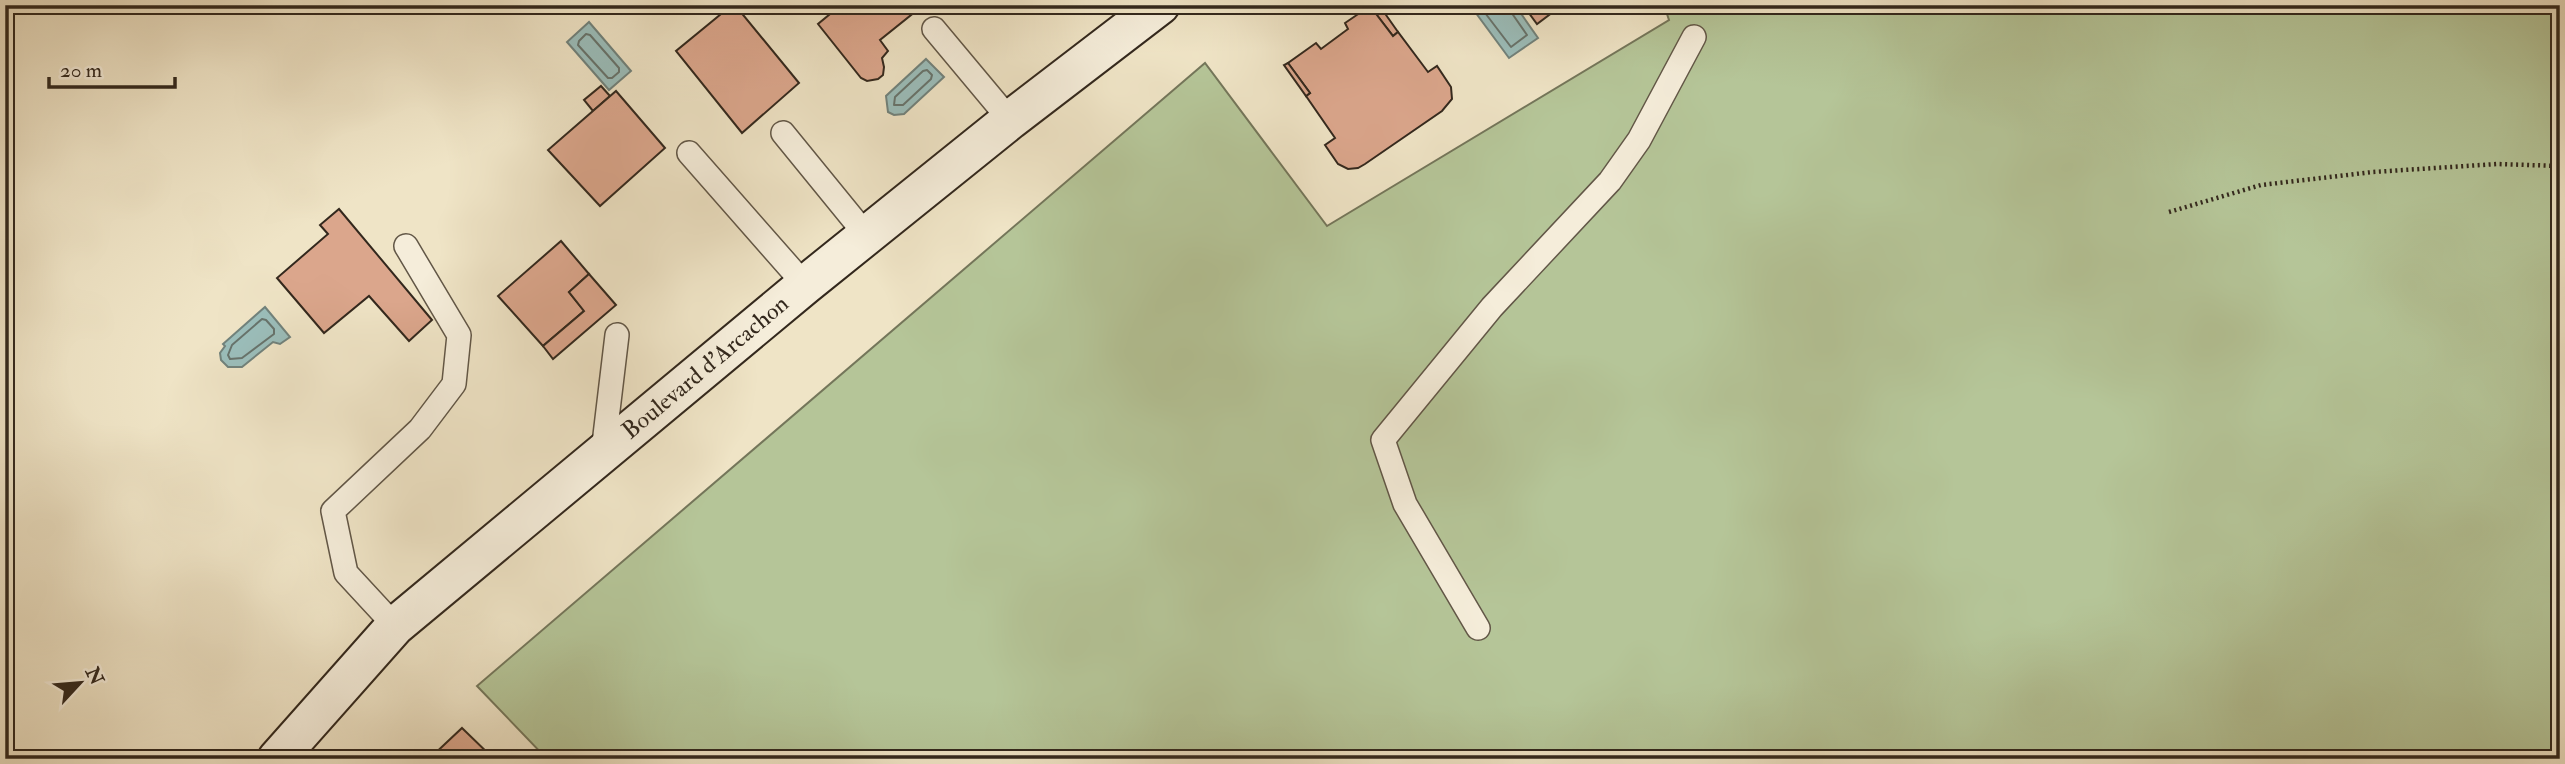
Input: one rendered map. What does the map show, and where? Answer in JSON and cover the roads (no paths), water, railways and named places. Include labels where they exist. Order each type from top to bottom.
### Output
[{"type":"main road","name":"Boulevard d'Arcachon","points":[[277,759],[395,626],[805,285],[1010,120],[1160,5]]},
{"type":"lane","points":[[934,29],[1010,120]]},
{"type":"lane","points":[[1478,628],[1405,504],[1383,440],[1492,307],[1610,181],[1639,140],[1694,37]]},
{"type":"lane","points":[[783,133],[867,236]]},
{"type":"lane","points":[[689,153],[805,285]]},
{"type":"lane","points":[[395,626],[346,573],[332,511],[420,429],[454,384],[458,335],[406,246]]},
{"type":"lane","points":[[603,452],[617,335]]},
{"type":"water","points":[[1470,5],[1515,5],[1538,38],[1509,58]]},
{"type":"water","points":[[589,22],[631,71],[609,90],[567,42]]},
{"type":"water","points":[[926,59],[944,77],[904,114],[894,115],[888,112],[886,96]]},
{"type":"water","points":[[265,307],[290,337],[280,344],[273,342],[242,367],[228,367],[221,360],[220,353],[225,346],[223,344]]}]
